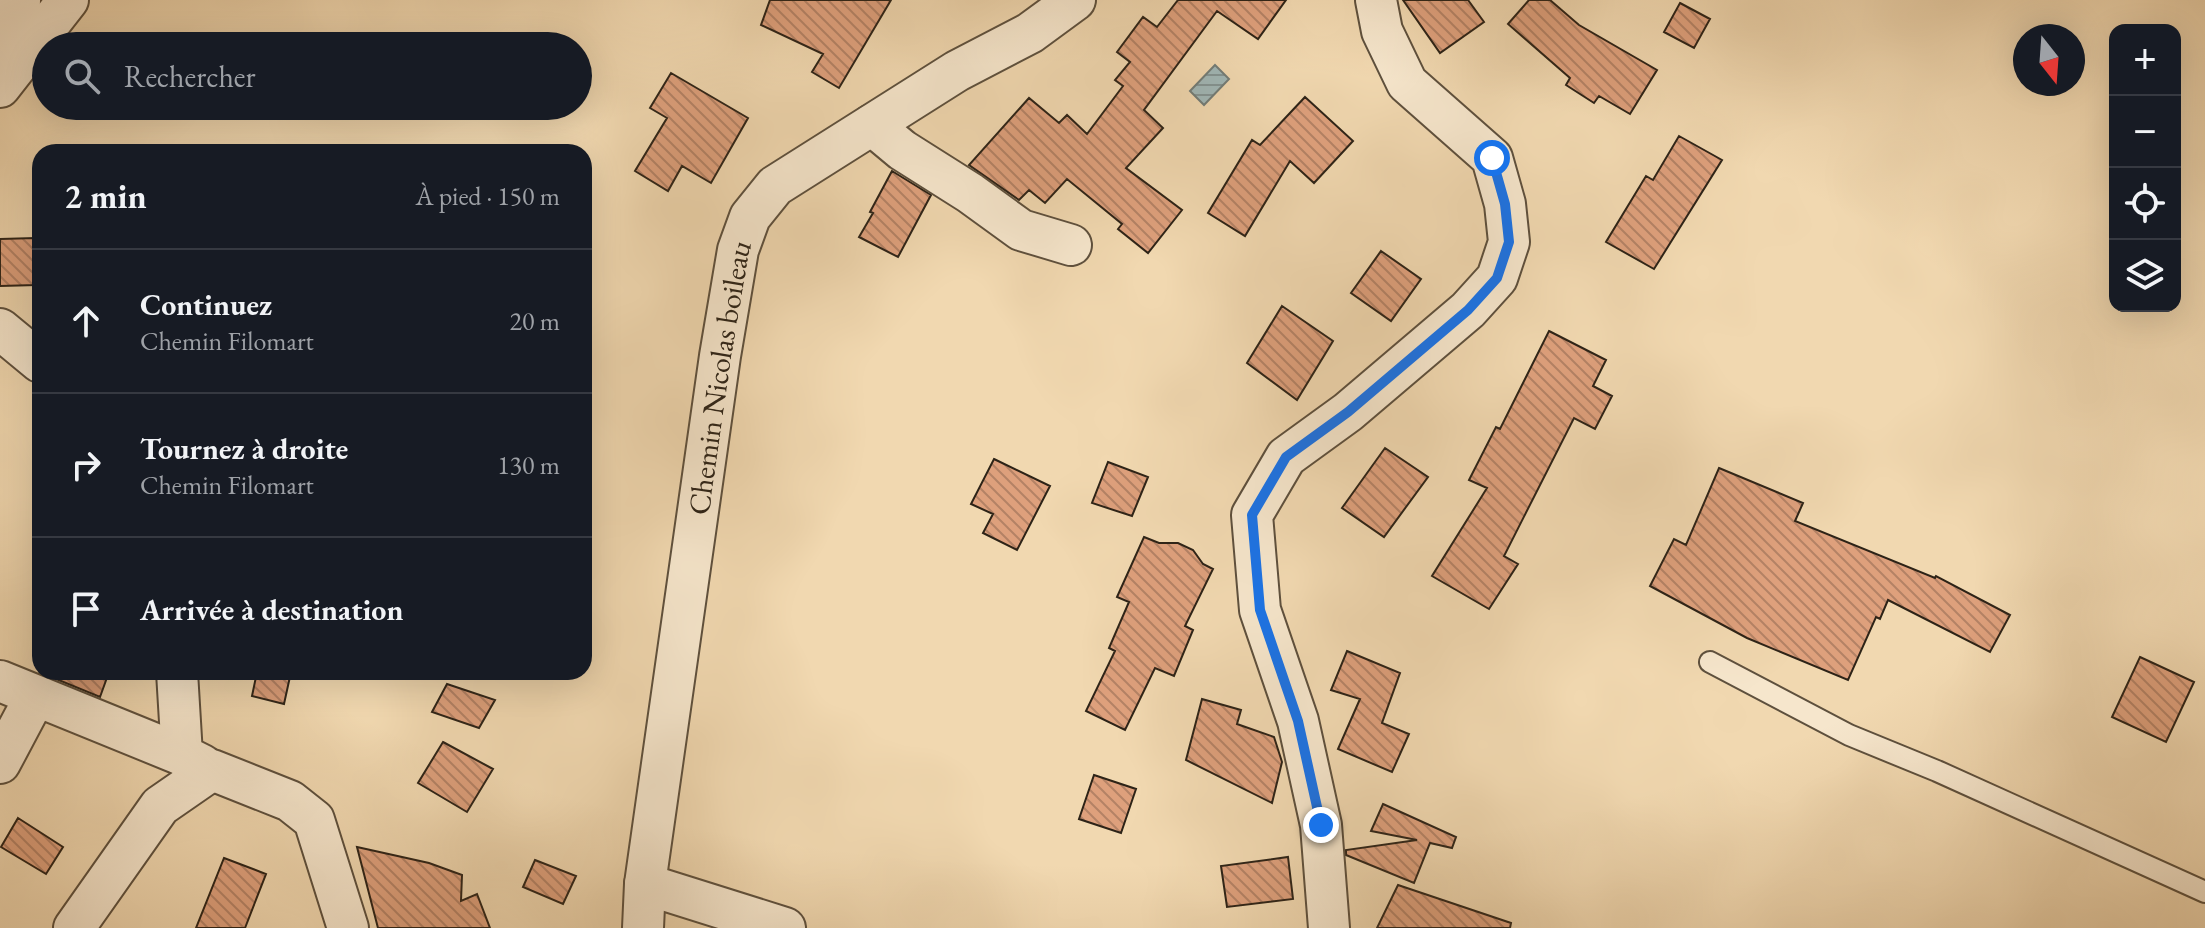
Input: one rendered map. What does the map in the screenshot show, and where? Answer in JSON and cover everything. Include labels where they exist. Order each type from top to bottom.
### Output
[{"type":"street","points":[[9,75],[20,0]]},
{"type":"street","points":[[43,32],[68,0]]},
{"type":"street","name":"Chemin Nicolas boileau","points":[[643,928],[645,884],[720,356],[738,250],[750,217],[775,186],[957,71],[1030,33],[1075,0]]},
{"type":"street","points":[[1329,928],[1321,825],[1298,721],[1260,610],[1252,515],[1286,457],[1348,412],[1478,299],[1497,278],[1509,242],[1505,204],[1492,158],[1407,83],[1382,31],[1376,0]]},
{"type":"street","points":[[9,75],[32,46]]},
{"type":"street","points":[[872,125],[902,150],[1021,230],[1071,245]]},
{"type":"street","points":[[0,329],[32,355]]},
{"type":"street","points":[[179,680],[197,762]]},
{"type":"street","points":[[0,763],[17,689],[290,801],[314,820],[348,928]]},
{"type":"street","points":[[74,928],[160,806],[197,762]]},
{"type":"street","points":[[645,884],[785,928]]},
{"type":"lane","points":[[1710,662],[1849,735],[1937,771],[2205,892]]},
{"type":"water","points":[[1215,65],[1229,79],[1204,105],[1190,91]]},
{"type":"building","points":[[770,0],[891,0],[839,88],[812,72],[823,54],[761,25]]},
{"type":"building","points":[[1178,0],[1286,0],[1258,39],[1217,11],[1144,110],[1163,128],[1126,168],[1182,210],[1148,253],[1118,229],[1122,224],[1067,179],[1045,203],[1029,190],[1019,200],[969,165],[1029,98],[1059,123],[1067,115],[1087,134],[1123,86],[1115,80],[1130,62],[1117,52],[1143,17],[1157,27]]},
{"type":"building","points":[[1403,0],[1468,0],[1484,22],[1440,53]]},
{"type":"building","points":[[1529,0],[1550,0],[1579,25],[1657,70],[1630,114],[1599,96],[1594,103],[1566,85],[1570,78],[1508,24]]},
{"type":"building","points":[[1680,3],[1710,19],[1694,48],[1664,32]]},
{"type":"building","points":[[671,73],[748,118],[711,183],[682,166],[668,191],[635,171],[667,118],[650,108]]},
{"type":"building","points":[[1305,97],[1353,141],[1314,183],[1290,161],[1245,236],[1208,213],[1252,140],[1260,145]]},
{"type":"building","points":[[1679,136],[1722,160],[1654,269],[1606,242],[1646,176],[1653,180]]},
{"type":"building","points":[[892,171],[931,195],[898,257],[859,237]]},
{"type":"building","points":[[32,238],[32,285],[0,286],[0,239]]},
{"type":"building","points":[[1381,251],[1421,279],[1391,321],[1351,293]]},
{"type":"building","points":[[1282,306],[1333,341],[1297,400],[1247,363]]},
{"type":"building","points":[[1549,331],[1606,360],[1593,386],[1612,396],[1595,429],[1574,418],[1504,556],[1518,564],[1489,609],[1432,576],[1487,488],[1469,480],[1496,427],[1500,429]]},
{"type":"building","points":[[1385,448],[1428,477],[1384,537],[1342,508]]},
{"type":"building","points":[[994,459],[1050,486],[1017,550],[983,533],[993,514],[971,504]]},
{"type":"building","points":[[1108,462],[1148,477],[1132,516],[1092,503]]},
{"type":"building","points":[[1719,468],[1803,503],[1795,521],[1936,576],[2010,615],[1990,652],[1888,600],[1880,619],[1876,617],[1848,680],[1747,638],[1650,586],[1674,539],[1686,545]]},
{"type":"building","points":[[1144,537],[1159,543],[1178,543],[1193,550],[1203,564],[1213,569],[1185,626],[1193,630],[1174,676],[1155,668],[1125,730],[1086,711],[1115,651],[1109,648],[1129,602],[1117,597]]},
{"type":"building","points":[[1347,651],[1400,673],[1382,723],[1409,734],[1392,772],[1338,749],[1360,699],[1331,690]]},
{"type":"building","points":[[2140,657],[2194,682],[2166,742],[2112,717]]},
{"type":"building","points":[[59,680],[106,680],[100,697]]},
{"type":"building","points":[[255,680],[289,680],[284,704],[252,696]]},
{"type":"building","points":[[447,684],[495,700],[479,728],[432,712]]},
{"type":"building","points":[[1202,699],[1241,710],[1237,724],[1274,737],[1282,762],[1272,803],[1186,760]]},
{"type":"building","points":[[443,742],[493,769],[467,812],[418,783]]},
{"type":"building","points":[[1094,775],[1136,789],[1121,833],[1079,819]]},
{"type":"building","points":[[1383,804],[1456,837],[1452,848],[1430,843],[1414,883],[1346,855],[1346,850],[1417,840],[1371,831]]},
{"type":"building","points":[[18,818],[63,847],[46,874],[1,847]]},
{"type":"building","points":[[357,847],[429,863],[462,875],[461,901],[477,894],[490,928],[378,928]]},
{"type":"building","points":[[1288,857],[1293,899],[1227,907],[1221,866]]},
{"type":"building","points":[[224,858],[266,874],[245,928],[196,928]]},
{"type":"building","points":[[535,860],[576,876],[563,904],[523,887]]},
{"type":"building","points":[[1398,885],[1511,923],[1510,928],[1377,928]]},
{"type":"route","points":[[1321,825],[1298,721],[1260,610],[1252,515],[1286,457],[1348,412],[1468,310],[1497,278],[1509,242],[1505,204],[1492,158]]}]
